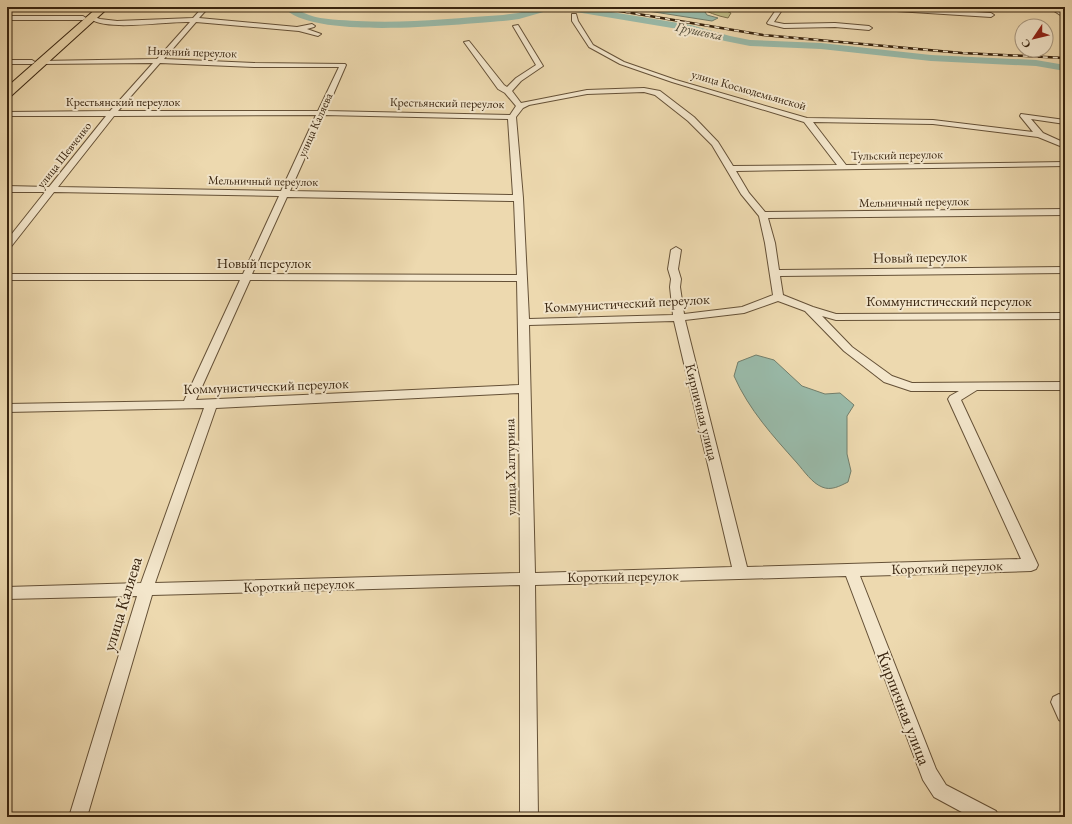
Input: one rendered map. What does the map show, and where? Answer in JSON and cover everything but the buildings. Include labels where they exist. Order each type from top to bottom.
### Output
[{"type":"main road","points":[[87,18],[96,7]]},
{"type":"main road","points":[[7,84],[36,62],[87,18],[104,7]]},
{"type":"main road","points":[[7,93],[36,62]]},
{"type":"street","name":"улица Шевченко","points":[[7,246],[112,114],[206,7]]},
{"type":"street","points":[[757,7],[770,9],[774,7]]},
{"type":"street","points":[[781,7],[770,23],[784,26],[835,25],[869,28]]},
{"type":"street","points":[[865,7],[991,15],[980,7]]},
{"type":"street","points":[[1051,7],[1065,16]]},
{"type":"street","name":"улица Космодемьянской","points":[[574,15],[575,21],[591,46],[665,87],[808,120],[933,122],[1040,135],[1065,146]]},
{"type":"street","points":[[7,18],[87,18],[98,22],[168,20],[193,21],[297,29],[318,34]]},
{"type":"street","points":[[297,29],[312,26]]},
{"type":"street","points":[[508,91],[513,82],[524,74],[540,66],[516,26]]},
{"type":"street","points":[[467,42],[501,87],[508,91],[520,106]]},
{"type":"street","name":"Нижний переулок","points":[[7,62],[158,61],[254,65],[343,65]]},
{"type":"street","name":"улица Каляева","points":[[188,404],[343,65]]},
{"type":"street","name":"Крестьянский переулок","points":[[7,114],[321,113],[512,117],[520,106],[527,103],[587,92],[644,90],[665,87],[691,119],[715,144],[745,194],[763,215],[778,297]]},
{"type":"street","name":"улица Космодемьянской","points":[[1040,135],[1024,116],[1065,122]]},
{"type":"street","name":"улица Халтурина","points":[[512,117],[519,198],[524,322],[528,578],[529,817]]},
{"type":"street","points":[[808,120],[844,168]]},
{"type":"street","name":"Тульский переулок","points":[[730,169],[1065,164]]},
{"type":"street","name":"Мельничный переулок","points":[[7,189],[519,198]]},
{"type":"street","name":"Мельничный переулок","points":[[763,215],[1065,212]]},
{"type":"street","name":"Кирпичная улица","points":[[676,250],[673,269],[676,279],[675,287],[679,318],[741,573]]},
{"type":"street","name":"Новый переулок","points":[[774,273],[1065,270]]},
{"type":"street","name":"Новый переулок","points":[[7,277],[522,278]]},
{"type":"street","points":[[778,297],[810,309],[848,348],[888,378],[911,387],[1065,386]]},
{"type":"street","name":"Коммунистический переулок","points":[[524,322],[679,318],[744,310],[778,297]]},
{"type":"street","name":"Коммунистический переулок","points":[[810,309],[836,317],[1065,316]]},
{"type":"street","name":"Короткий переулок","points":[[7,593],[1032,565],[954,399],[974,387]]},
{"type":"street","name":"Коммунистический переулок","points":[[7,408],[211,404],[525,388]]},
{"type":"street","name":"улица Каляева","points":[[78,817],[146,589],[211,404]]},
{"type":"street","name":"Кирпичная улица","points":[[851,570],[929,774],[940,791],[990,817]]},
{"type":"shaded area","points":[[622,7],[697,7],[703,9],[707,15],[718,18],[712,21]]},
{"type":"shaded area","points":[[697,7],[726,7],[724,10],[731,13],[728,18]]},
{"type":"shaded area","points":[[756,355],[774,360],[802,386],[825,394],[840,393],[854,405],[847,416],[847,454],[851,471],[848,482],[835,488],[825,488],[815,483],[779,443],[754,411],[734,376],[738,362]]},
{"type":"waterway","name":"Грушевка","points":[[288,7],[306,17],[325,21],[357,24],[400,25],[503,18],[519,16],[546,8],[570,8],[691,28],[729,39],[750,43],[821,46],[931,58],[1036,63],[1065,68]]},
{"type":"railway","points":[[596,7],[763,35],[962,53],[1065,58]]}]
